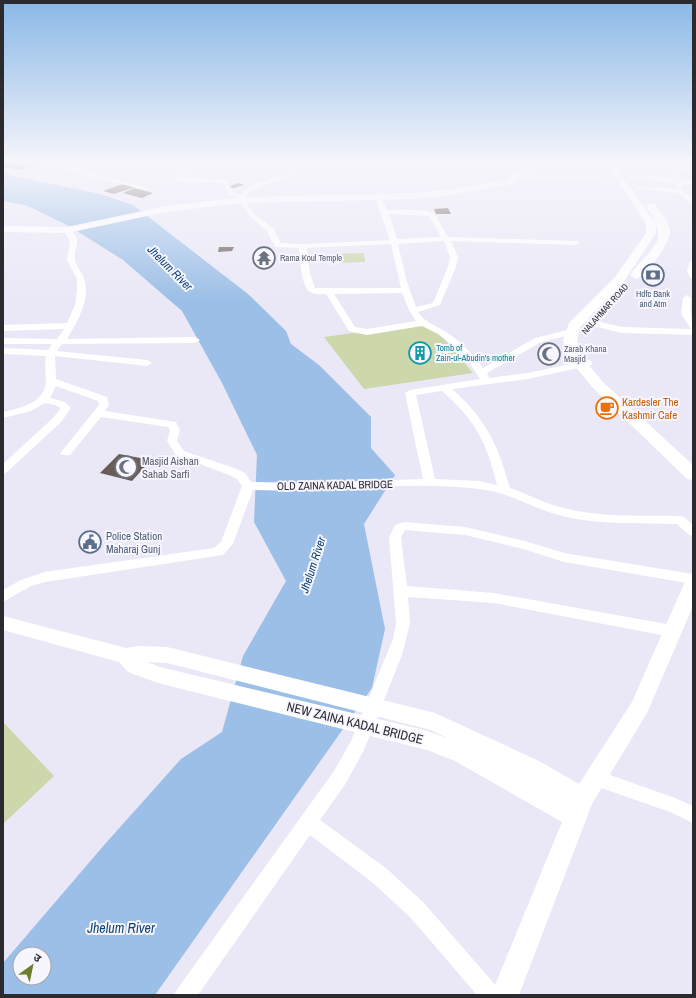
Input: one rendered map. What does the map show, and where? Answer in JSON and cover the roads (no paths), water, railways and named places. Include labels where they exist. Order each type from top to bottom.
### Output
[{"type":"main road","name":"NALAHMAR ROAD","points":[[641,209],[651,224],[651,233],[620,280],[581,325],[581,348],[585,363],[693,460]]},
{"type":"main road","name":"NALAHMAR ROAD","points":[[581,325],[649,259],[659,245],[665,234],[663,225],[652,209]]},
{"type":"main road","points":[[581,325],[570,341],[598,385],[693,475]]},
{"type":"street","points":[[3,229],[51,231],[67,230],[169,209]]},
{"type":"street","points":[[248,209],[253,216],[270,230],[278,245],[304,246],[444,239],[575,243]]},
{"type":"street","points":[[383,209],[394,242],[406,290],[417,317],[423,323],[441,332],[462,350],[484,377]]},
{"type":"street","points":[[385,212],[422,212],[432,214],[444,239],[451,248],[454,257],[452,267],[439,302],[431,307],[414,310]]},
{"type":"street","points":[[4,416],[27,409],[42,400],[50,389],[51,353],[71,326],[82,294],[81,280],[71,260],[74,240],[73,235],[67,230]]},
{"type":"street","points":[[304,246],[305,268],[311,288],[319,292],[406,290]]},
{"type":"street","points":[[693,263],[691,271],[693,276]]},
{"type":"street","points":[[329,292],[352,329],[358,331],[367,332],[423,323]]},
{"type":"street","points":[[687,298],[685,314],[693,327]]},
{"type":"street","points":[[484,377],[538,340],[581,325],[627,330],[693,332]]},
{"type":"street","points":[[3,328],[71,326]]},
{"type":"street","points":[[3,341],[136,342],[195,340]]},
{"type":"street","points":[[3,351],[51,353],[147,363]]},
{"type":"street","points":[[430,482],[410,393],[444,388],[484,377],[528,376],[585,363]]},
{"type":"street","points":[[51,380],[104,399],[104,405],[66,453]]},
{"type":"street","points":[[444,388],[459,400],[486,432],[494,453],[504,489]]},
{"type":"street","points":[[3,470],[57,420],[66,408],[64,404],[42,400]]},
{"type":"street","points":[[3,597],[26,583],[44,577],[218,552],[227,544],[251,486],[241,476],[233,472],[180,453],[172,441],[175,430],[172,424],[98,413]]},
{"type":"street","name":"OLD ZAINA KADAL BRIDGE","points":[[251,486],[430,482],[479,485],[504,489],[562,512],[602,519],[680,520],[693,532]]},
{"type":"street","points":[[185,995],[309,823],[340,777],[358,745],[395,655],[403,623],[395,537],[399,528],[404,526],[447,529],[481,534],[564,557],[693,579]]},
{"type":"street","points":[[505,995],[585,798],[640,707],[693,584]]},
{"type":"street","points":[[401,591],[494,598],[672,631]]},
{"type":"street","points":[[3,623],[126,656]]},
{"type":"street","name":"NEW ZAINA KADAL BRIDGE","points":[[126,656],[140,654],[167,655],[432,731],[463,754],[585,798]]},
{"type":"street","name":"NEW ZAINA KADAL BRIDGE","points":[[126,656],[135,666],[158,675],[432,731]]},
{"type":"street","points":[[585,798],[675,806],[693,815]]},
{"type":"street","points":[[309,823],[380,876],[417,910],[490,995]]},
{"type":"water","name":"Jhelum River","points":[[33,209],[138,209],[248,294],[286,331],[291,344],[319,365],[371,417],[371,448],[395,475],[364,524],[385,629],[372,688],[155,995],[3,995],[3,963],[12,952],[12,986],[52,986],[52,946],[18,946],[105,844],[181,759],[222,732],[243,656],[286,581],[254,522],[257,455],[222,383],[182,311],[123,260],[69,226]]},
{"type":"place","name":"Rama Koul Temple","points":[[264,258]]},
{"type":"place","name":"Hdfc Bank and Atm","points":[[653,275]]},
{"type":"place","name":"Tomb of Zain-ul-Abudin's mother","points":[[420,353]]},
{"type":"place","name":"Zarab Khana Masjid","points":[[549,354]]},
{"type":"place","name":"Kardesler The Kashmir Cafe","points":[[607,408]]},
{"type":"place","name":"Masjid Aishan Sahab Sarfi","points":[[126,467]]},
{"type":"place","name":"Police Station Maharaj Gunj","points":[[90,542]]}]
